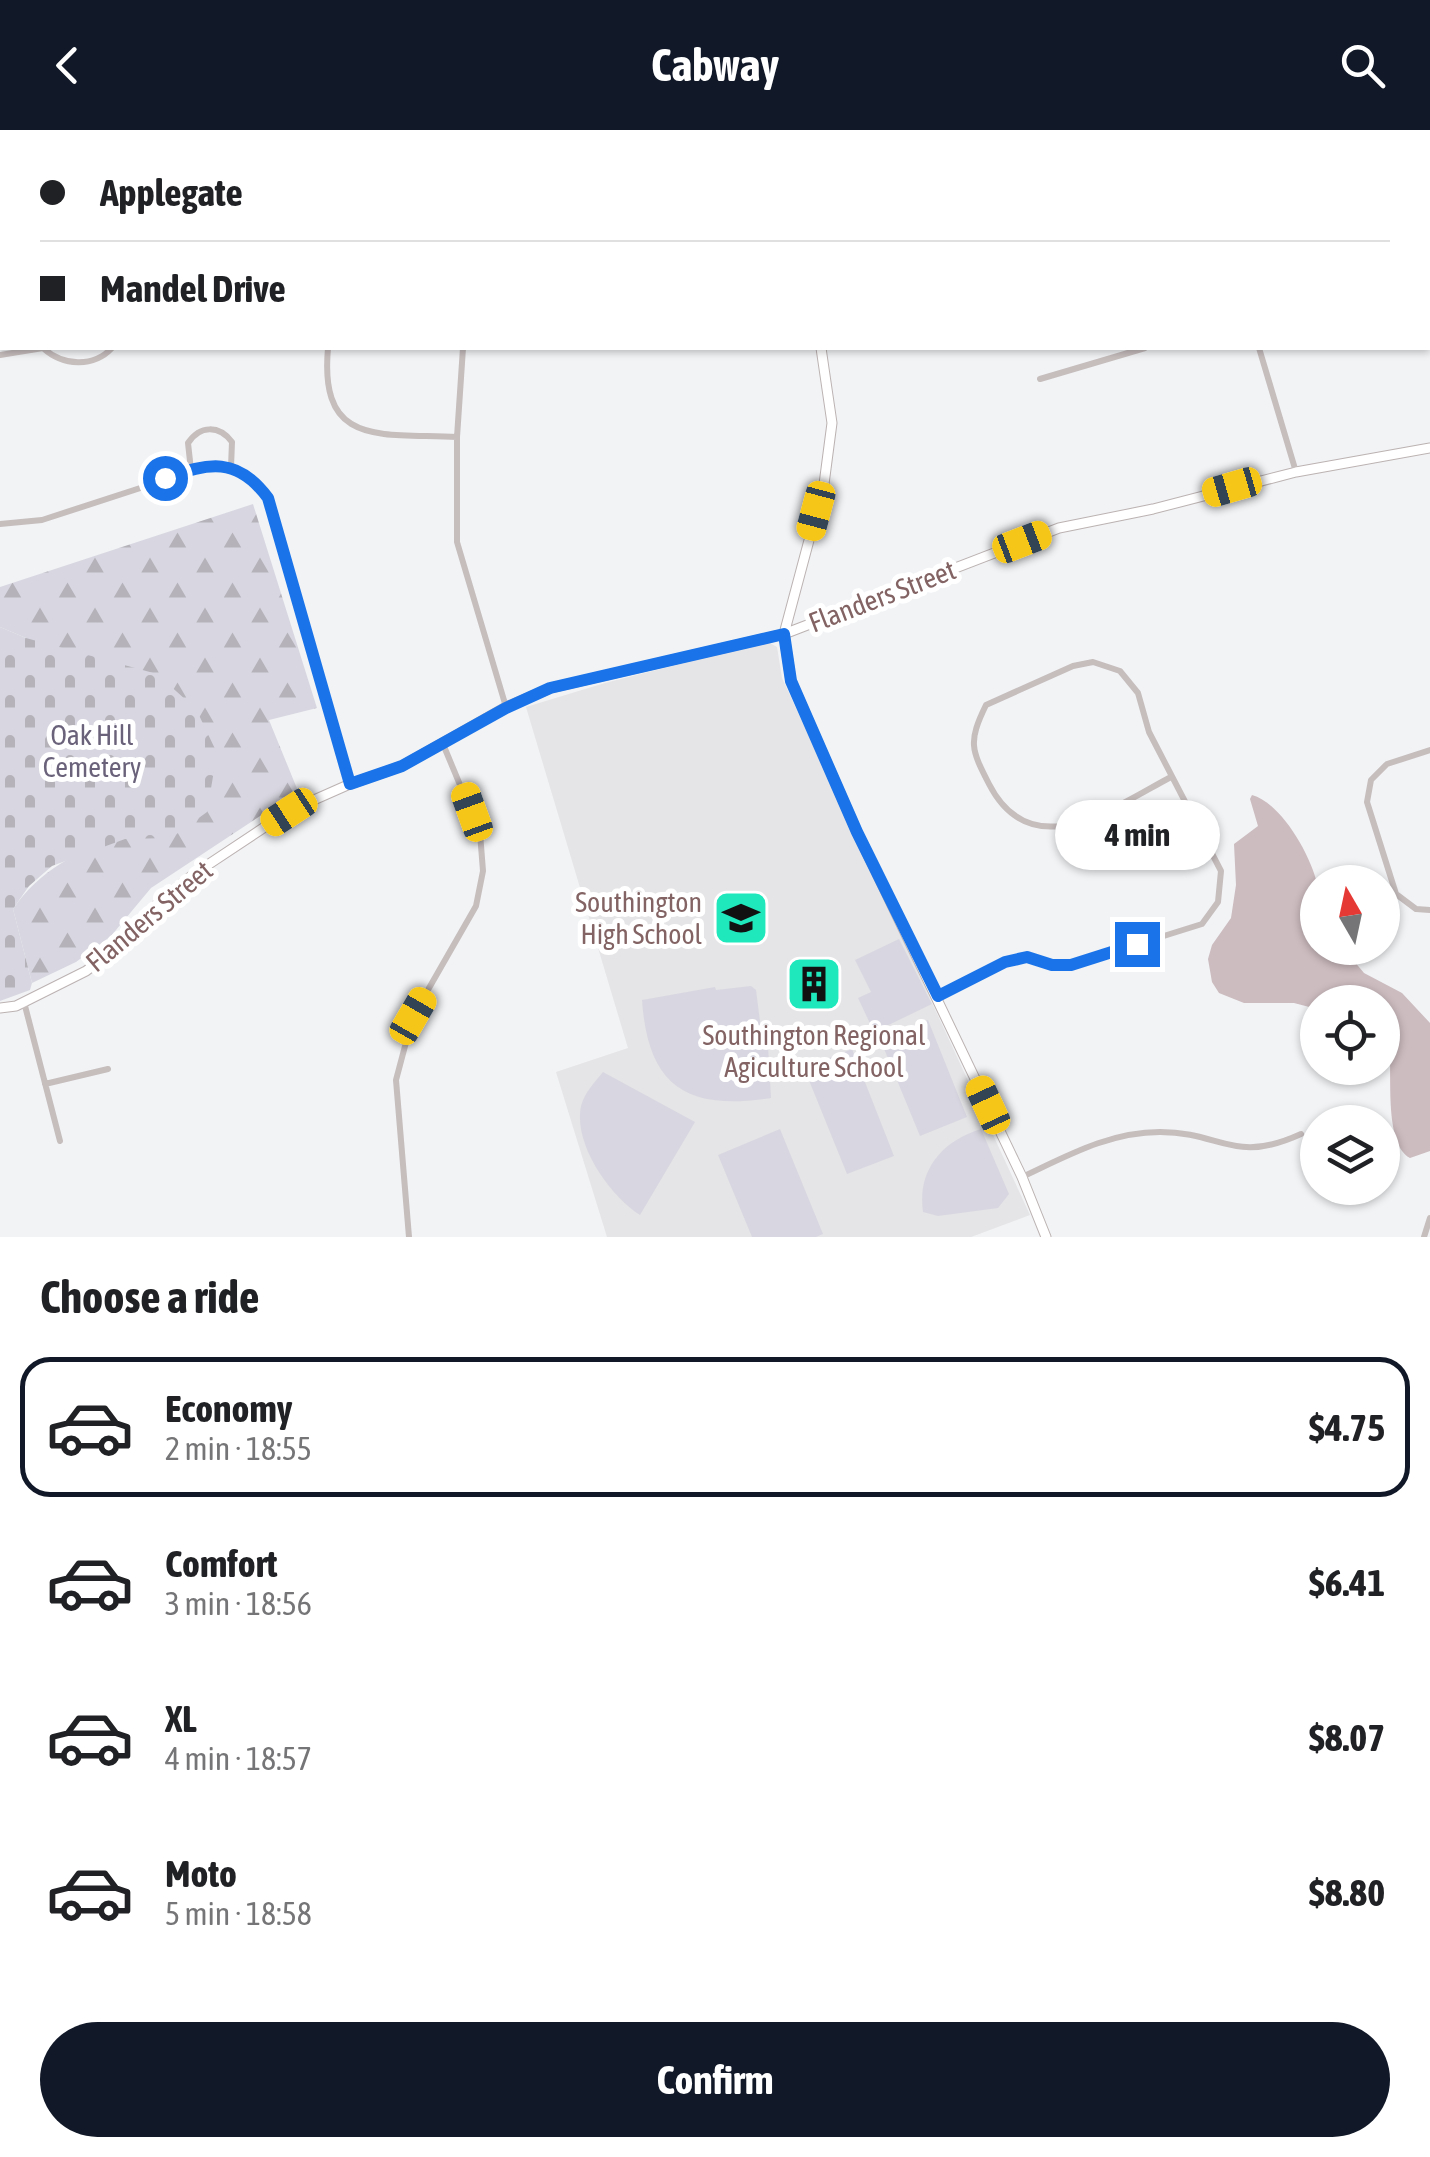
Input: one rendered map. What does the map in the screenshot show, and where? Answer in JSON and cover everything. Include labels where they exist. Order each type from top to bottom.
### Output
[{"type":"street","points":[[0,355],[31,350]]},
{"type":"street","points":[[46,350],[58,360],[87,362],[108,350]]},
{"type":"street","points":[[328,350],[325,379],[333,407],[362,432],[456,437]]},
{"type":"street","points":[[463,350],[456,437],[457,542],[506,708]]},
{"type":"street","points":[[820,350],[832,423],[824,484],[784,634],[791,681],[857,832],[1022,1177],[1046,1237]]},
{"type":"street","points":[[1040,380],[1139,350]]},
{"type":"street","points":[[1260,350],[1296,472]]},
{"type":"street","points":[[190,470],[188,442],[194,434],[210,428],[232,442],[230,468]]},
{"type":"street","name":"Flanders Street","points":[[0,1008],[24,1002],[86,971],[118,947],[161,900],[194,874],[289,812],[402,766],[550,688],[784,634],[1058,528],[1153,510],[1296,472],[1430,448]]},
{"type":"street","points":[[0,524],[42,520],[211,465],[230,468],[254,481],[274,510],[350,784]]},
{"type":"street","points":[[938,996],[1005,962],[1027,957],[1052,965],[1071,965],[1202,924],[1218,902],[1222,871],[1171,777],[1150,732],[1138,693],[1120,671],[1093,662],[1073,666],[986,705],[974,730],[972,751],[996,799],[1019,819],[1052,829],[1078,825],[1171,777]]},
{"type":"street","points":[[408,1237],[396,1080],[413,1016],[476,906],[483,871],[480,833],[443,744]]},
{"type":"street","points":[[1430,750],[1387,764],[1370,780],[1367,802],[1396,894],[1416,909],[1430,910]]},
{"type":"street","points":[[24,1002],[60,1141]]},
{"type":"street","points":[[46,1084],[108,1069]]},
{"type":"street","points":[[1022,1177],[1106,1139],[1126,1135],[1175,1133],[1251,1150],[1300,1134]]},
{"type":"street","points":[[1424,1237],[1430,1218]]},
{"type":"shaded area","name":"Southington High School","points":[[768,642],[777,647],[782,678],[1030,1215],[971,1237],[607,1237],[556,1072],[628,1048],[526,707]]},
{"type":"shaded area","points":[[1252,795],[1273,808],[1293,831],[1311,865],[1300,865],[1300,965],[1357,965],[1387,985],[1300,985],[1300,1005],[1244,1003],[1219,993],[1212,982],[1208,959],[1212,945],[1231,918],[1236,885],[1234,844],[1258,826]]},
{"type":"shaded area","points":[[1400,992],[1430,1023],[1430,1151],[1410,1158],[1402,1150],[1400,1105],[1391,1105],[1390,1085],[1400,1085]]},
{"type":"green space","points":[[253,504],[317,708],[269,720],[298,791],[151,888],[111,936],[76,962],[32,983],[13,909],[23,895],[61,864],[106,843],[171,838],[26,638],[0,627],[0,587]]},
{"type":"green space","name":"Oak Hill Cemetery","points":[[0,627],[26,638],[157,674],[196,709],[217,753],[207,812],[171,838],[125,839],[52,866],[29,886],[13,909],[32,983],[30,990],[0,1001]]},
{"type":"green space","points":[[899,939],[932,1004],[874,1032],[858,998],[871,992],[855,960]]},
{"type":"green space","points":[[751,986],[756,990],[761,1029],[767,1029],[771,1098],[716,1100],[695,1096],[677,1086],[663,1073],[653,1054],[642,1000],[715,987],[716,990]]},
{"type":"green space","points":[[928,1020],[967,1117],[920,1136],[880,1039]]},
{"type":"green space","points":[[852,1049],[894,1156],[847,1174],[804,1068]]},
{"type":"green space","points":[[603,1072],[695,1122],[640,1215],[606,1182],[583,1136],[581,1106]]},
{"type":"green space","points":[[780,1129],[823,1234],[816,1237],[752,1237],[718,1155]]},
{"type":"green space","points":[[981,1129],[1009,1194],[998,1208],[938,1216],[923,1212],[924,1183],[935,1159],[955,1141]]},
{"type":"place","name":"Southington High School","points":[[741,918]]},
{"type":"place","name":"Southington Regional Agiculture School","points":[[814,984]]},
{"type":"route","points":[[165,478],[201,466],[230,468],[254,481],[268,498],[350,784],[402,766],[550,688],[784,634],[791,681],[857,832],[938,996],[1005,962],[1027,957],[1052,965],[1071,965],[1137,944]]}]
